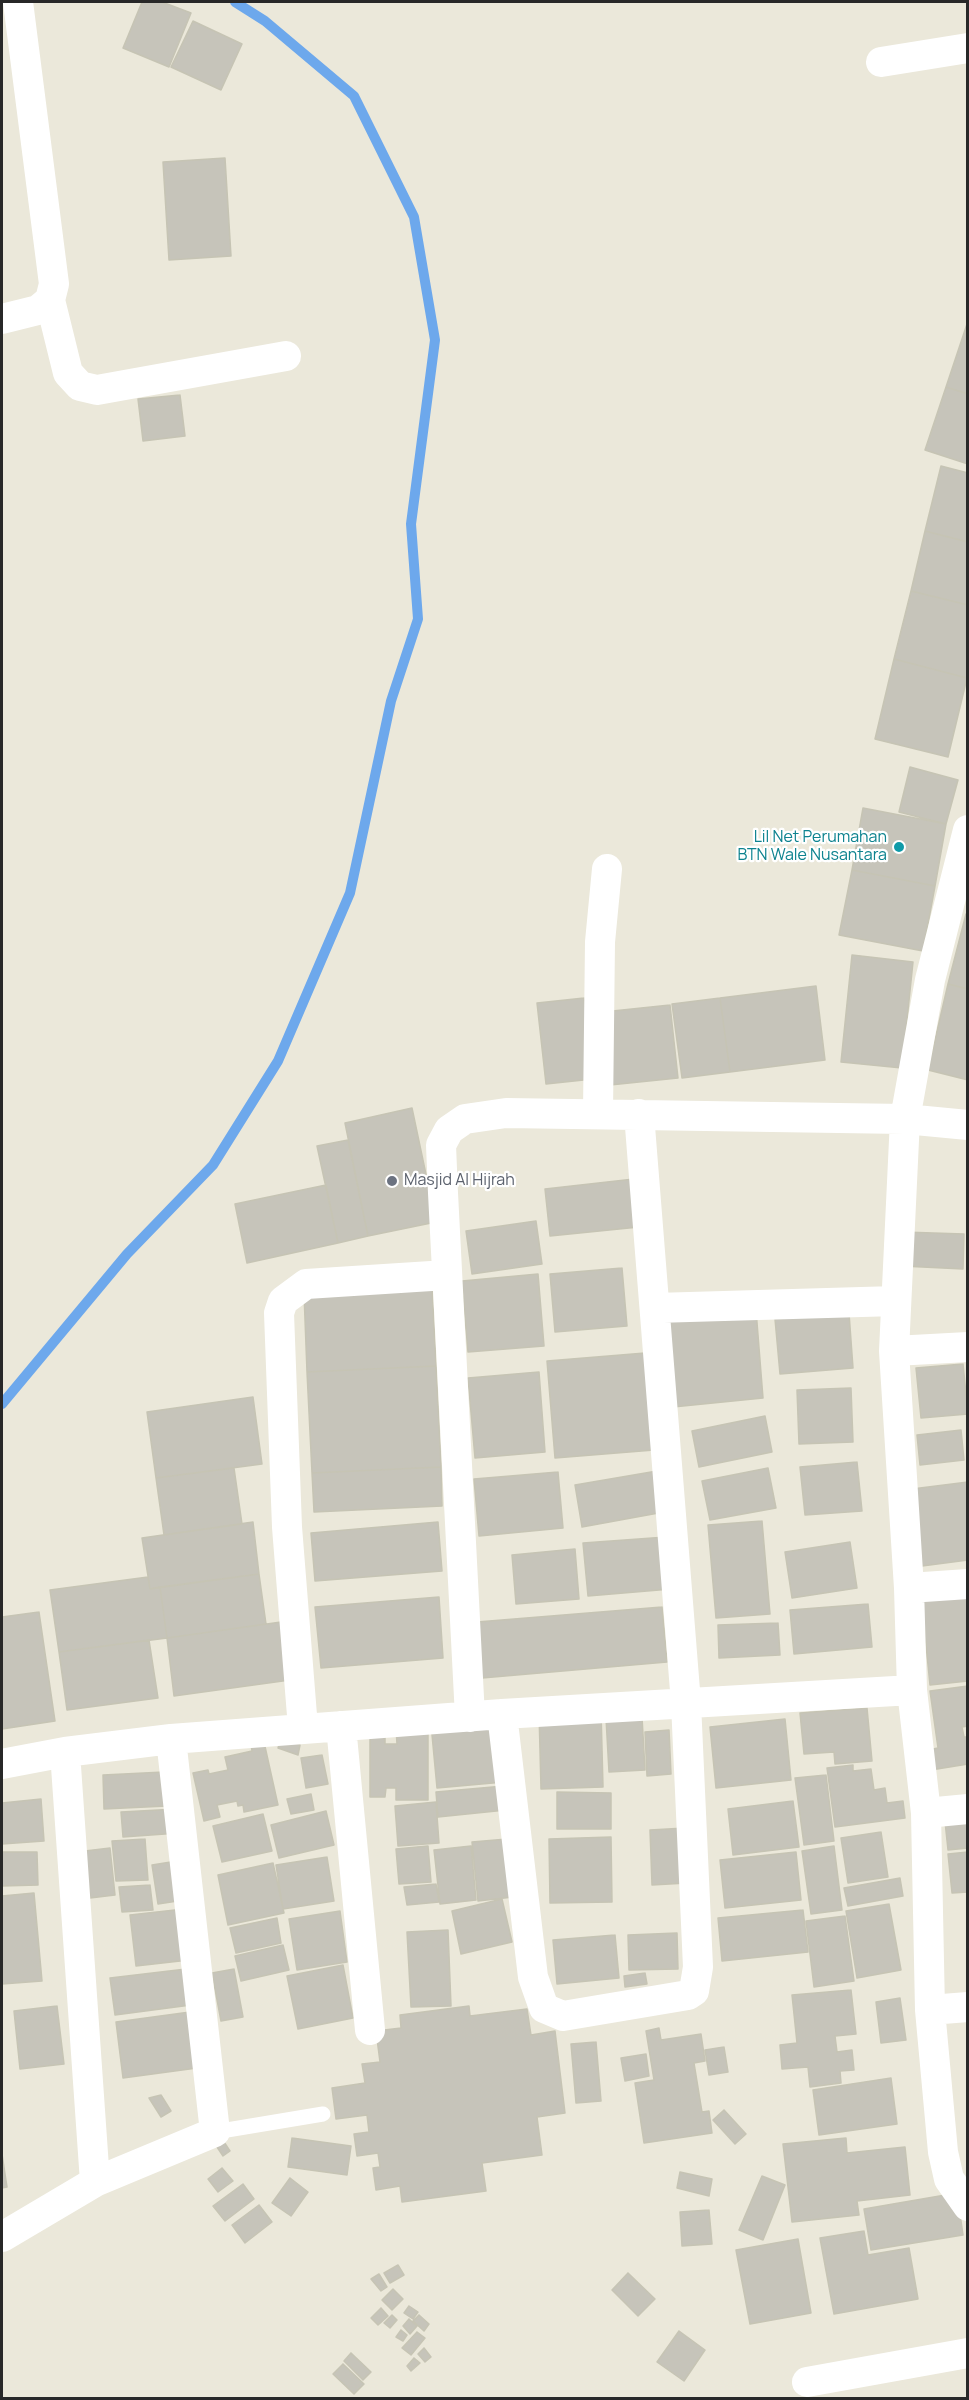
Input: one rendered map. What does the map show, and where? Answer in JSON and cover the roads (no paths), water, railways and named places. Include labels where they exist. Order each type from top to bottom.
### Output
[{"type":"street","points":[[18,2],[54,284],[50,300],[68,373],[80,386],[97,390],[286,356]]},
{"type":"street","points":[[881,62],[968,48]]},
{"type":"street","points":[[2,319],[38,310],[50,300]]},
{"type":"street","points":[[968,830],[930,980],[905,1119],[894,1351],[909,1588],[912,1690],[926,1813],[930,2010],[937,2107],[949,2179],[968,2206]]},
{"type":"street","points":[[598,1112],[600,942],[607,869]]},
{"type":"street","points":[[470,1717],[441,1145],[449,1130],[465,1119],[495,1114],[598,1112],[905,1119],[968,1125]]},
{"type":"street","points":[[502,1714],[533,1977],[544,2008],[563,2016],[678,1998],[694,1991],[698,1967],[686,1703],[639,1114]]},
{"type":"street","points":[[303,1728],[287,1527],[279,1313],[283,1301],[306,1284],[447,1275]]},
{"type":"street","points":[[655,1308],[896,1301]]},
{"type":"street","points":[[894,1351],[968,1347]]},
{"type":"street","points":[[909,1588],[968,1584]]},
{"type":"street","points":[[2,1764],[65,1752],[171,1739],[303,1728],[912,1690]]},
{"type":"street","points":[[341,1726],[370,2030]]},
{"type":"street","points":[[2,2236],[95,2182],[215,2132],[171,1739]]},
{"type":"street","points":[[65,1752],[95,2182]]},
{"type":"street","points":[[926,1813],[968,1809]]},
{"type":"street","points":[[930,2010],[968,2007]]},
{"type":"street","points":[[807,2382],[968,2353]]},
{"type":"lane","points":[[215,2132],[324,2114]]},
{"type":"waterway","points":[[2,1404],[127,1254],[213,1165],[278,1061],[350,893],[391,701],[418,619],[411,524],[435,340],[414,217],[354,96],[265,21],[235,2]]},
{"type":"place","name":"Lil Net Perumahan BTN Wale Nusantara","points":[[899,847]]},
{"type":"place","name":"Masjid Al Hijrah","points":[[392,1181]]}]
